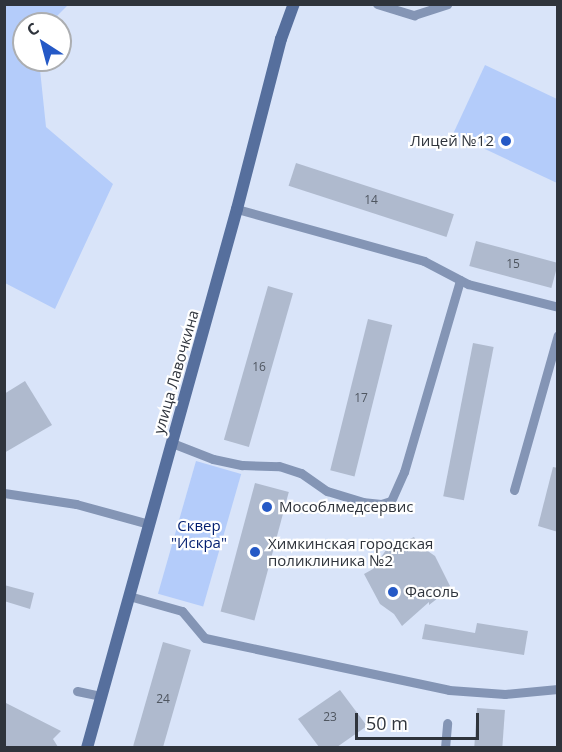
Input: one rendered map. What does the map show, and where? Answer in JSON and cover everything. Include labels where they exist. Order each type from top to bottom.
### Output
[{"type":"street","name":"улица Лавочкина","points":[[87,747],[237,209],[281,39],[294,4]]},
{"type":"lane","points":[[378,4],[414,15],[447,4]]},
{"type":"lane","points":[[237,209],[424,261],[460,280],[558,307]]},
{"type":"lane","points":[[172,443],[213,459],[242,465],[279,466],[301,473],[327,491],[362,502],[381,504],[391,501],[404,472],[460,280]]},
{"type":"lane","points":[[514,490],[558,335]]},
{"type":"lane","points":[[4,493],[76,504],[149,524]]},
{"type":"lane","points":[[129,596],[182,611],[205,638],[214,640],[449,690],[505,694],[558,690]]},
{"type":"lane","points":[[77,691],[101,696]]},
{"type":"lane","points":[[445,747],[447,723]]},
{"type":"green space","points":[[4,5],[68,5],[61,12],[12,12],[12,72],[40,72],[46,127],[113,184],[55,309],[5,283]]},
{"type":"green space","points":[[485,65],[557,99],[557,183],[453,134]]},
{"type":"green space","name":"Сквер \"Искра\"","points":[[196,461],[241,474],[203,607],[158,594]]},
{"type":"building","points":[[296,163],[454,214],[446,237],[289,186]]},
{"type":"building","points":[[476,241],[558,263],[551,288],[469,266]]},
{"type":"building","points":[[268,286],[293,293],[249,447],[224,440]]},
{"type":"building","points":[[368,319],[392,325],[355,476],[330,470]]},
{"type":"building","points":[[473,343],[494,347],[464,500],[443,496]]},
{"type":"building","points":[[25,381],[52,425],[4,453],[4,394]]},
{"type":"building","points":[[553,467],[558,468],[558,532],[538,526]]},
{"type":"building","name":"Химкинская городская поликлиника №2","points":[[255,483],[289,492],[254,621],[221,611]]},
{"type":"building","points":[[414,537],[419,545],[435,556],[451,588],[429,605],[429,602],[402,626],[394,614],[380,604],[364,574],[373,569],[386,550]]},
{"type":"building","points":[[4,585],[34,593],[30,609],[4,601]]},
{"type":"building","points":[[477,623],[528,631],[524,655],[422,639],[425,624],[475,633]]},
{"type":"building","points":[[163,642],[191,650],[163,748],[133,746]]},
{"type":"building","points":[[340,690],[367,726],[337,747],[319,747],[298,719]]},
{"type":"building","points":[[4,702],[61,731],[53,739],[58,747],[4,747]]},
{"type":"building","points":[[477,708],[505,710],[502,748],[474,747]]},
{"type":"place","name":"Лицей №12","points":[[506,141]]},
{"type":"place","name":"Мособлмедсервис","points":[[267,507]]},
{"type":"place","name":"Химкинская городская поликлиника №2","points":[[255,552]]},
{"type":"place","name":"Фасоль","points":[[393,592]]}]
